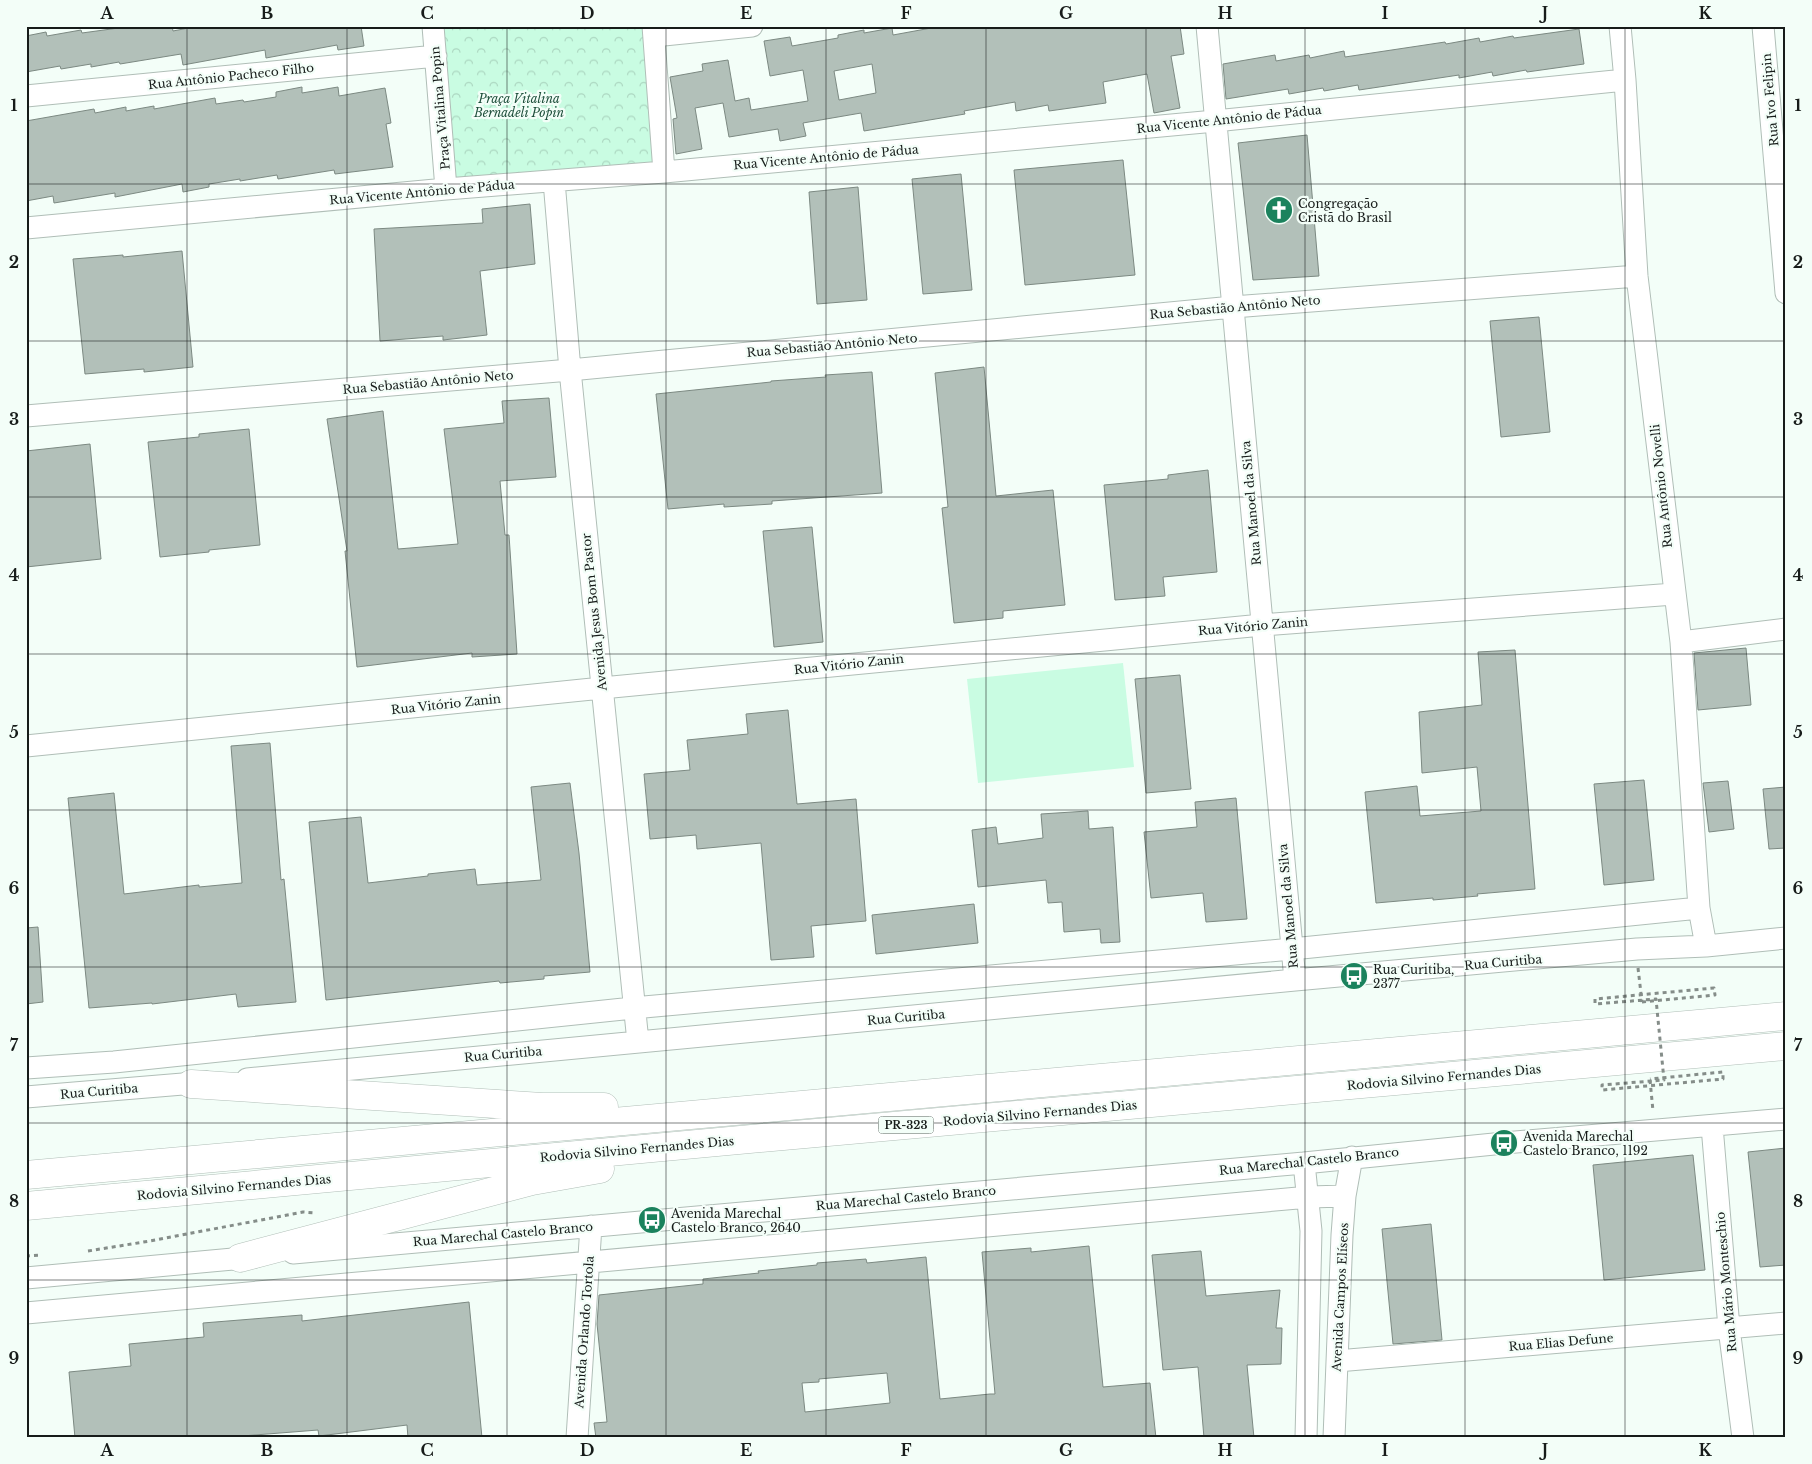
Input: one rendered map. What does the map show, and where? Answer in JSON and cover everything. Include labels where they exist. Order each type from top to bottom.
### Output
[{"type":"highway","name":"PR-323","points":[[26,1175],[1786,1016]]},
{"type":"highway","name":"Rodovia Silvino Fernandes Dias","points":[[26,1206],[1786,1046]]},
{"type":"highway","points":[[191,1084],[542,1107],[782,1106]]},
{"type":"highway","points":[[240,1258],[532,1182],[783,1136]]},
{"type":"street","name":"Praça Vitalina Popin","points":[[433,26],[446,189]]},
{"type":"street","points":[[664,172],[653,31],[752,26]]},
{"type":"street","name":"Rua Manoel da Silva","points":[[1207,26],[1295,980]]},
{"type":"street","name":"Rua Antônio Novelli","points":[[1620,26],[1637,276],[1680,642],[1699,908],[1706,946]]},
{"type":"street","name":"Rua Ivo Felipin","points":[[1764,26],[1786,293]]},
{"type":"street","name":"Rua Antônio Pacheco Filho","points":[[26,96],[436,56]]},
{"type":"street","name":"Rua Vicente Antônio de Pádua","points":[[26,228],[446,189],[664,172],[1215,121],[1625,80]]},
{"type":"street","name":"Avenida Jesus Bom Pastor","points":[[554,182],[570,370],[633,1008],[638,1042]]},
{"type":"street","name":"Rua Sebastião Antônio Neto","points":[[26,416],[570,370],[1233,307],[1637,276]]},
{"type":"street","name":"Rua Vitório Zanin","points":[[26,746],[602,688],[1262,625],[1674,594]]},
{"type":"street","points":[[1680,642],[1786,629]]},
{"type":"street","points":[[26,1068],[114,1062],[633,1008],[1292,949],[1699,908]]},
{"type":"street","name":"Rua Curitiba","points":[[26,1097],[191,1084],[1637,949],[1706,946],[1786,938]]},
{"type":"street","points":[[114,1062],[118,1090]]},
{"type":"street","name":"Rua Marechal Castelo Branco","points":[[26,1278],[1304,1163],[1654,1129],[1786,1119]]},
{"type":"street","name":"Rua Mário Monteschio","points":[[1712,1126],[1729,1328],[1743,1438]]},
{"type":"street","name":"Avenida Campos Elíseos","points":[[1334,1438],[1345,1196],[1352,1157]]},
{"type":"street","points":[[1304,1163],[1311,1230],[1306,1438]]},
{"type":"street","points":[[26,1313],[1309,1197],[1345,1196]]},
{"type":"street","name":"Avenida Orlando Tortola","points":[[577,1438],[590,1226]]},
{"type":"street","name":"Rua Elias Defune","points":[[1337,1362],[1786,1322]]},
{"type":"path","points":[[1637,949],[1642,1002],[1651,1001],[1660,1000],[1715,996],[1714,988],[1595,999],[1595,1004],[1656,999],[1657,1008],[1660,1035],[1660,1044],[1662,1062],[1663,1071],[1664,1080],[1602,1085],[1602,1090],[1723,1080],[1723,1072],[1686,1076],[1668,1077],[1659,1078],[1650,1079],[1654,1129]]},
{"type":"green space","name":"Praça Vitalina Bernadeli Popin","points":[[433,26],[653,26],[664,172],[446,189]]},
{"type":"green space","points":[[1123,663],[1134,767],[978,783],[967,679]]},
{"type":"building","points":[[133,26],[172,26],[173,31],[199,26],[361,26],[364,46],[338,50],[337,45],[266,58],[265,50],[183,65],[181,54],[120,64],[119,62],[91,67],[91,64],[61,69],[60,66],[26,72],[26,36],[46,32],[47,36],[81,30],[82,33]]},
{"type":"building","points":[[942,26],[1180,26],[1184,54],[1171,56],[1180,108],[1154,113],[1147,74],[1103,82],[1106,103],[1049,111],[1048,105],[1016,111],[1015,102],[964,111],[965,114],[864,131],[861,113],[803,123],[806,136],[780,141],[778,129],[729,137],[723,103],[695,108],[702,149],[676,154],[673,119],[677,118],[670,77],[703,71],[702,64],[728,60],[735,101],[749,98],[751,110],[808,101],[803,70],[770,76],[764,41],[790,37],[792,46],[838,38],[838,35],[864,30],[864,33],[892,28],[893,35]],"holes":[[[872,64],[876,93],[839,100],[834,71]]]},
{"type":"building","points":[[1579,29],[1584,64],[1527,72],[1526,70],[1493,76],[1492,72],[1459,78],[1459,75],[1359,90],[1358,85],[1324,91],[1323,88],[1289,94],[1288,89],[1226,99],[1223,64],[1275,55],[1276,61],[1309,55],[1310,58],[1344,51],[1345,57],[1445,42],[1446,44],[1479,38],[1480,42],[1513,36],[1514,38]]},
{"type":"building","points":[[302,87],[302,93],[338,87],[339,96],[385,88],[391,123],[386,124],[393,167],[335,174],[334,170],[278,179],[277,175],[240,181],[240,179],[209,184],[209,187],[183,192],[182,184],[115,197],[115,193],[54,203],[53,196],[26,201],[26,121],[94,109],[95,113],[126,107],[126,111],[154,106],[154,109],[215,98],[216,104],[243,100],[244,102],[276,97],[276,92]]},
{"type":"building","name":"Congregação Cristã do Brasil","points":[[1307,135],[1319,276],[1253,280],[1238,143]]},
{"type":"building","points":[[1123,160],[1135,275],[1025,285],[1014,170]]},
{"type":"building","points":[[961,174],[972,290],[923,294],[912,179]]},
{"type":"building","points":[[858,187],[867,300],[817,304],[809,192]]},
{"type":"building","points":[[530,204],[535,264],[480,271],[487,335],[443,340],[443,336],[380,341],[374,229],[483,223],[482,209]]},
{"type":"building","points":[[182,251],[193,367],[144,372],[144,369],[85,374],[73,259],[123,255],[123,257]]},
{"type":"building","points":[[1539,317],[1550,432],[1501,437],[1490,321]]},
{"type":"building","points":[[984,367],[996,496],[1053,490],[1065,605],[1003,611],[1003,618],[954,623],[942,508],[948,507],[935,373]]},
{"type":"building","points":[[872,372],[882,493],[772,501],[772,504],[724,507],[724,504],[668,509],[656,394],[826,377],[825,375]]},
{"type":"building","points":[[549,398],[556,477],[500,481],[505,535],[509,535],[517,654],[472,657],[472,653],[357,667],[345,551],[347,551],[327,419],[383,411],[398,549],[458,544],[444,429],[504,423],[502,401]]},
{"type":"building","points":[[249,429],[260,545],[160,557],[148,442],[199,437],[199,434]]},
{"type":"building","points":[[90,444],[101,559],[26,567],[26,451]]},
{"type":"building","points":[[1208,470],[1217,572],[1163,577],[1165,596],[1115,600],[1104,485],[1168,479],[1168,475]]},
{"type":"building","points":[[812,527],[823,642],[774,647],[763,531]]},
{"type":"building","points":[[1746,648],[1751,705],[1698,710],[1694,653]]},
{"type":"building","points":[[1515,650],[1535,889],[1433,900],[1433,898],[1376,903],[1365,792],[1417,786],[1420,816],[1481,811],[1477,767],[1422,773],[1419,712],[1482,705],[1478,652]]},
{"type":"building","points":[[1180,675],[1191,789],[1146,793],[1135,679]]},
{"type":"building","points":[[788,710],[797,804],[856,799],[866,921],[811,926],[814,957],[771,960],[761,843],[697,849],[696,835],[650,839],[644,774],[690,770],[687,740],[748,734],[746,714]]},
{"type":"building","points":[[270,743],[281,880],[284,879],[296,1002],[238,1007],[236,994],[152,1004],[89,1008],[68,798],[114,793],[124,894],[199,885],[199,887],[242,883],[231,746]]},
{"type":"building","points":[[1644,780],[1654,880],[1604,885],[1594,784]]},
{"type":"building","points":[[1728,781],[1734,829],[1709,832],[1703,783]]},
{"type":"building","points":[[570,783],[579,853],[590,972],[544,976],[544,979],[500,983],[499,981],[326,1000],[309,822],[361,817],[368,883],[475,869],[477,885],[541,880],[531,787]]},
{"type":"building","points":[[1786,787],[1786,848],[1769,849],[1763,789]]},
{"type":"building","points":[[1236,798],[1247,919],[1206,922],[1203,893],[1151,898],[1144,832],[1197,827],[1195,802]]},
{"type":"building","points":[[1088,811],[1089,829],[1113,827],[1120,942],[1101,943],[1100,929],[1064,932],[1062,902],[1048,903],[1046,880],[978,887],[972,830],[996,827],[998,844],[1043,838],[1041,814]]},
{"type":"building","points":[[974,904],[978,943],[876,954],[872,915]]},
{"type":"building","points":[[38,927],[43,1002],[26,1004],[26,928]]},
{"type":"building","points":[[1786,1148],[1786,1265],[1760,1267],[1748,1152]]},
{"type":"building","points":[[1693,1155],[1705,1270],[1604,1280],[1593,1165]]},
{"type":"building","points":[[1431,1224],[1442,1340],[1393,1344],[1382,1229]]},
{"type":"building","points":[[1089,1246],[1103,1387],[1150,1383],[1156,1438],[596,1438],[594,1423],[607,1422],[597,1324],[599,1295],[703,1284],[703,1279],[817,1265],[817,1263],[866,1259],[867,1263],[926,1257],[940,1399],[995,1394],[982,1252],[1031,1248],[1031,1252]],"holes":[[[887,1373],[890,1403],[805,1412],[802,1383],[819,1382],[819,1379]]]},
{"type":"building","points":[[1201,1251],[1206,1296],[1280,1290],[1276,1328],[1282,1328],[1281,1364],[1247,1365],[1254,1438],[1204,1438],[1198,1367],[1163,1370],[1152,1255]]},
{"type":"building","points":[[469,1302],[482,1438],[408,1438],[407,1425],[319,1436],[318,1430],[217,1438],[75,1438],[69,1372],[131,1366],[129,1344],[204,1337],[203,1323],[302,1315],[302,1321]]},
{"type":"place","name":"Congregação Cristã do Brasil","points":[[1279,210]]},
{"type":"place","name":"Rua Curitiba, 2377","points":[[1354,976]]},
{"type":"place","name":"Avenida Marechal Castelo Branco, 1192","points":[[1504,1143]]},
{"type":"place","name":"Avenida Marechal Castelo Branco, 2640","points":[[652,1220]]}]
